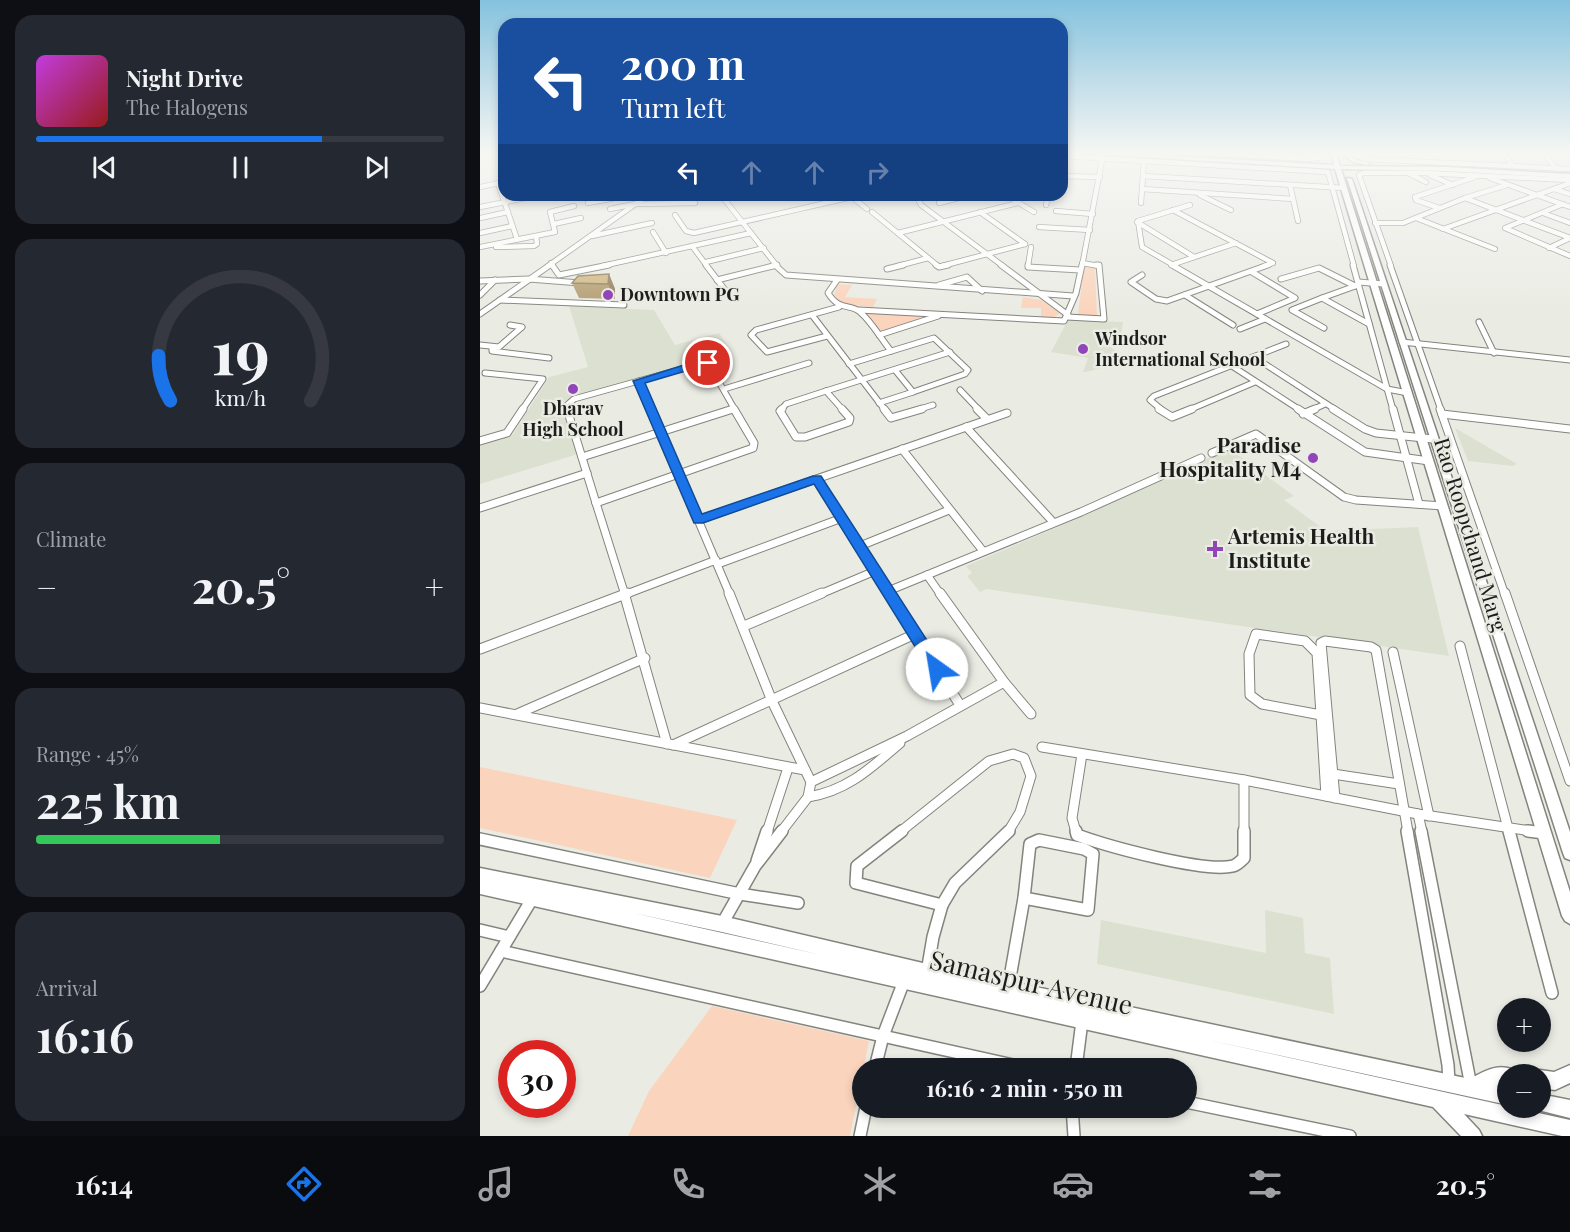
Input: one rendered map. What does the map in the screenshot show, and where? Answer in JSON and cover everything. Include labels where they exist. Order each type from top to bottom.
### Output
[{"type":"main road","name":"Rao Roopchand Marg","points":[[1353,206],[1402,342],[1427,439],[1429,461],[1570,916]]},
{"type":"main road","name":"Rao Roopchand Marg","points":[[1360,206],[1372,223],[1379,283],[1408,393],[1427,439],[1532,737],[1570,853]]},
{"type":"main road","points":[[1513,735],[1532,737]]},
{"type":"main road","name":"Samaspur Avenue","points":[[480,875],[722,924],[1008,989],[1438,1100],[1570,1129]]},
{"type":"main road","name":"Samaspur Avenue","points":[[480,887],[1082,1021],[1153,1028],[1497,1094]]},
{"type":"main road","points":[[1551,1080],[1556,1081],[1570,1074]]},
{"type":"main road","points":[[1472,1088],[1489,1077],[1497,1077]]},
{"type":"main road","points":[[1438,1100],[1473,1136]]},
{"type":"main road","points":[[1551,1105],[1570,1109]]},
{"type":"street","points":[[506,206],[517,239]]},
{"type":"street","points":[[480,247],[557,231],[550,212],[574,206]]},
{"type":"street","points":[[610,209],[625,206]]},
{"type":"street","points":[[480,314],[632,206]]},
{"type":"street","points":[[730,206],[786,275],[1073,296]]},
{"type":"street","points":[[675,215],[688,233],[812,206]]},
{"type":"street","points":[[863,206],[867,209]]},
{"type":"street","points":[[923,206],[1068,316],[1104,319],[1099,265],[1082,263]]},
{"type":"street","points":[[898,234],[1005,206]]},
{"type":"street","points":[[1023,206],[1034,212]]},
{"type":"street","points":[[827,336],[767,352],[751,335],[756,330],[839,307],[1064,321],[1076,293],[1095,206]]},
{"type":"street","points":[[1137,222],[1190,206]]},
{"type":"street","points":[[1223,206],[1231,210]]},
{"type":"street","points":[[1295,206],[1299,221]]},
{"type":"street","points":[[1336,206],[1419,504]]},
{"type":"street","points":[[1371,206],[1372,223],[1420,345],[1442,414],[1565,756],[1570,781]]},
{"type":"street","points":[[1433,206],[1439,208]]},
{"type":"street","points":[[1372,223],[1394,225],[1444,206]]},
{"type":"street","points":[[1485,206],[1570,238]]},
{"type":"street","points":[[1443,229],[1501,206]]},
{"type":"street","points":[[1559,206],[1505,228],[1570,256]]},
{"type":"street","points":[[1142,275],[1131,282],[1156,299],[1167,301],[1273,263],[1173,210]]},
{"type":"street","points":[[1056,211],[1093,214]]},
{"type":"street","points":[[480,218],[508,212]]},
{"type":"street","points":[[872,212],[939,267],[944,267],[1025,243],[980,212]]},
{"type":"street","points":[[1543,213],[1570,223]]},
{"type":"street","points":[[554,224],[581,218]]},
{"type":"street","points":[[1416,218],[1495,249]]},
{"type":"street","points":[[1137,222],[1194,257]]},
{"type":"street","points":[[1137,222],[1142,247],[1387,389],[1408,393]]},
{"type":"street","points":[[588,237],[652,223]]},
{"type":"street","points":[[480,233],[512,226]]},
{"type":"street","points":[[1039,227],[1090,230]]},
{"type":"street","points":[[653,232],[666,253]]},
{"type":"street","points":[[551,263],[560,275],[752,233]]},
{"type":"street","points":[[480,247],[534,246],[537,244],[536,236]]},
{"type":"street","points":[[1550,248],[1570,238]]},
{"type":"street","points":[[1171,265],[1236,243]]},
{"type":"street","points":[[692,246],[725,290]]},
{"type":"street","points":[[1031,247],[1028,267],[1080,270]]},
{"type":"street","points":[[706,262],[764,248]]},
{"type":"street","points":[[887,269],[928,258]]},
{"type":"street","points":[[717,280],[777,265]]},
{"type":"street","points":[[1281,279],[1320,267],[1357,284]]},
{"type":"street","points":[[1252,272],[1295,298],[1257,314]]},
{"type":"street","points":[[933,287],[967,277],[982,291]]},
{"type":"street","points":[[480,281],[529,279],[582,283]]},
{"type":"street","points":[[481,293],[495,280]]},
{"type":"street","points":[[837,280],[828,293],[839,307]]},
{"type":"street","points":[[1324,328],[1292,310],[1357,284],[1379,283]]},
{"type":"street","points":[[1185,295],[1233,325]]},
{"type":"street","points":[[1322,298],[1369,324]]},
{"type":"street","points":[[500,300],[624,305]]},
{"type":"street","points":[[480,306],[491,307]]},
{"type":"street","points":[[859,310],[891,351]]},
{"type":"street","points":[[812,315],[891,418],[933,405]]},
{"type":"street","points":[[879,335],[942,315]]},
{"type":"street","points":[[1240,329],[1265,319]]},
{"type":"street","points":[[1479,322],[1494,353]]},
{"type":"street","points":[[480,345],[493,348],[499,346],[522,327],[510,325]]},
{"type":"street","points":[[849,364],[934,338],[968,370],[968,372],[879,403]]},
{"type":"street","points":[[1402,342],[1570,360]]},
{"type":"street","points":[[1255,382],[1172,417],[1150,400],[1154,396],[1286,344]]},
{"type":"street","points":[[493,348],[492,351],[549,358]]},
{"type":"street","points":[[826,391],[850,418],[849,422],[805,437],[796,437],[780,411],[781,407],[826,391],[950,352]]},
{"type":"street","points":[[1254,357],[1365,429],[1427,439]]},
{"type":"street","points":[[595,503],[753,448],[754,443],[708,363],[574,399],[567,406],[595,503],[670,744]]},
{"type":"street","points":[[724,389],[809,363]]},
{"type":"street","points":[[1232,366],[1365,452],[1429,461]]},
{"type":"street","points":[[895,370],[913,392]]},
{"type":"street","points":[[480,441],[507,434],[543,379],[485,373]]},
{"type":"street","points":[[639,381],[744,626],[772,701],[811,782],[808,797],[755,866],[722,924]]},
{"type":"street","points":[[960,390],[987,419]]},
{"type":"street","points":[[1303,414],[1325,404]]},
{"type":"street","points":[[582,457],[734,409]]},
{"type":"street","points":[[698,520],[1007,413]]},
{"type":"street","points":[[1442,414],[1570,429]]},
{"type":"street","points":[[966,427],[1053,522]]},
{"type":"street","points":[[1212,453],[1256,434],[1344,497],[1356,501],[1443,506]]},
{"type":"street","points":[[902,449],[983,551]]},
{"type":"street","points":[[888,591],[1081,512],[1201,458]]},
{"type":"street","points":[[480,508],[587,473]]},
{"type":"street","points":[[817,479],[960,705]]},
{"type":"street","points":[[860,546],[949,510]]},
{"type":"street","points":[[480,649],[842,518]]},
{"type":"street","points":[[744,626],[876,571]]},
{"type":"street","points":[[927,575],[1004,681],[1031,714]]},
{"type":"street","points":[[670,744],[772,701],[915,634]]},
{"type":"street","points":[[1322,715],[1262,704],[1250,695],[1250,647],[1252,638],[1256,634],[1305,641],[1313,646],[1317,653],[1331,797]]},
{"type":"street","points":[[1331,797],[1333,774],[1321,643],[1325,641],[1371,647],[1376,650],[1400,784],[1402,811],[1448,1065],[1449,1084]]},
{"type":"street","points":[[1460,646],[1552,993]]},
{"type":"street","points":[[1393,652],[1472,1088]]},
{"type":"street","points":[[516,714],[645,658]]},
{"type":"street","points":[[811,782],[908,736],[1004,681]]},
{"type":"street","points":[[480,708],[805,770]]},
{"type":"street","points":[[808,797],[826,795],[844,787],[908,736]]},
{"type":"street","points":[[1042,747],[1244,780],[1424,815],[1544,833]]},
{"type":"street","points":[[927,972],[931,940],[943,905],[954,885],[1009,831],[1018,816],[1031,776],[1024,758],[1013,754],[989,761],[857,866],[856,883],[943,905]]},
{"type":"street","points":[[1082,754],[1072,818],[1077,835],[1095,842],[1207,866],[1235,866],[1244,858],[1244,780]]},
{"type":"street","points":[[755,866],[788,768]]},
{"type":"street","points":[[1333,774],[1400,784]]},
{"type":"street","points":[[480,839],[740,894],[798,903]]},
{"type":"street","points":[[1008,989],[1024,898],[1030,844],[1039,840],[1084,849],[1093,854],[1088,910],[1024,898]]},
{"type":"street","points":[[480,986],[532,899]]},
{"type":"street","points":[[480,930],[509,937]]},
{"type":"street","points":[[501,951],[983,1058]]},
{"type":"street","points":[[877,1058],[883,1035],[904,981]]},
{"type":"street","points":[[1077,1058],[1082,1021]]},
{"type":"street","points":[[1197,1104],[1350,1136]]},
{"type":"street","points":[[860,1136],[864,1118]]},
{"type":"street","points":[[1073,1118],[1074,1136]]},
{"type":"shaded area","points":[[1084,266],[1095,267],[1097,316],[1078,315]]},
{"type":"shaded area","points":[[838,284],[852,285],[845,297],[877,299],[873,307],[842,304],[834,295]]},
{"type":"shaded area","points":[[1023,297],[1041,300],[1060,313],[1053,318],[1041,319],[1041,308],[1021,308]]},
{"type":"shaded area","name":"Dharav High School","points":[[569,306],[654,310],[675,345],[719,333],[730,350],[564,401],[578,454],[480,484],[480,443],[513,434],[549,377],[588,367]]},
{"type":"shaded area","points":[[866,312],[928,316],[880,332]]},
{"type":"shaded area","name":"Windsor International School","points":[[1068,320],[1123,322],[1121,336],[1104,342],[1128,361],[1083,372],[1088,358],[1051,352]]},
{"type":"shaded area","points":[[1455,428],[1517,464],[1513,466],[1468,461]]},
{"type":"shaded area","name":"Artemis Health Institute","points":[[1229,448],[1294,496],[1284,500],[1326,531],[1418,527],[1449,656],[986,589],[980,592],[967,576],[972,573],[966,566],[1072,521]]},
{"type":"shaded area","points":[[480,767],[737,820],[710,878],[480,828]]},
{"type":"shaded area","points":[[1265,910],[1303,918],[1305,953],[1330,958],[1334,1014],[1097,964],[1101,920],[1266,953]]},
{"type":"shaded area","points":[[712,1006],[869,1041],[866,1058],[852,1058],[854,1118],[850,1136],[628,1136],[649,1091]]},
{"type":"building","points":[[609,274],[608,284],[572,283],[578,276]]},
{"type":"place","name":"Downtown PG","points":[[608,295]]},
{"type":"place","name":"Windsor International School","points":[[1083,349]]},
{"type":"place","name":"Dharav High School","points":[[573,389]]},
{"type":"place","name":"Paradise Hospitality M4","points":[[1313,458]]},
{"type":"place","name":"Artemis Health Institute","points":[[1215,549]]},
{"type":"route","points":[[708,363],[639,381],[698,520],[817,479],[937,669]]}]
